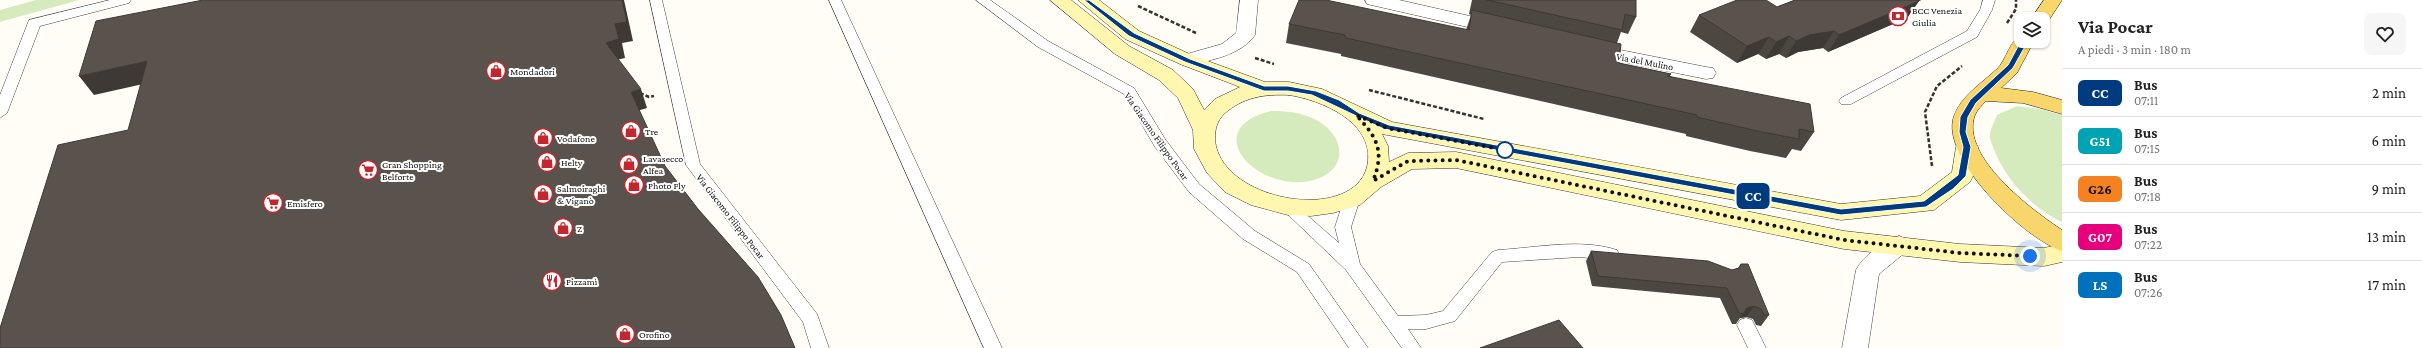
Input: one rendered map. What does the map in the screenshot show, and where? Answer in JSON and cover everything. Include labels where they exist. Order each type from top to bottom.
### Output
[{"type":"main road","points":[[1059,0],[1122,50],[1166,75],[1186,94],[1204,130],[1205,149],[1215,168],[1233,186],[1258,199],[1288,207],[1311,208],[1333,205],[1352,199],[1373,181],[1408,161],[1456,160],[1844,240],[1960,253],[2044,257],[2062,253]]},
{"type":"main road","points":[[1087,0],[1132,35],[1187,60],[1264,89]]},
{"type":"main road","points":[[2045,12],[2053,0]]},
{"type":"main road","points":[[2020,48],[2011,66],[1973,102],[1964,117],[1962,132],[1967,147],[1984,174],[2007,201],[2040,228],[2062,242]]},
{"type":"main road","points":[[1204,130],[1212,114],[1225,102],[1242,93],[1264,89],[1288,88],[1313,93],[1336,102],[1356,115],[1387,128],[1841,212],[1926,204],[1962,176],[1967,147]]},
{"type":"main road","points":[[1983,94],[2010,94],[2046,100],[2062,106]]},
{"type":"main road","points":[[1356,115],[1371,130],[1379,147],[1380,165],[1373,181]]},
{"type":"street","points":[[1187,60],[1229,48],[1245,35],[1249,0]]},
{"type":"street","points":[[1374,0],[1519,33]]},
{"type":"street","name":"Via del Mulino","points":[[1572,45],[1648,63],[1706,73]]},
{"type":"street","points":[[1856,348],[1868,270],[1899,245]]},
{"type":"lane","points":[[0,113],[34,23],[125,0]]},
{"type":"lane","name":"Via Giacomo Filippo Pocar","points":[[656,0],[693,165],[811,319],[820,348]]},
{"type":"lane","points":[[835,0],[993,348]]},
{"type":"lane","name":"Via Giacomo Filippo Pocar","points":[[982,0],[1043,44],[1129,92],[1160,143],[1194,188],[1250,235],[1303,268],[1360,348]]},
{"type":"lane","points":[[1846,101],[1972,34],[1986,10],[1989,0]]},
{"type":"lane","points":[[1352,199],[1344,227],[1352,266]]},
{"type":"lane","points":[[1288,207],[1320,234],[1352,266],[1412,348]]},
{"type":"lane","points":[[1394,323],[1426,322],[1449,316],[1498,256],[1580,251],[1627,255]]},
{"type":"lane","points":[[1746,325],[1757,348]]},
{"type":"path","points":[[1134,4],[1198,34]]},
{"type":"green space","points":[[36,0],[79,0],[0,22],[0,10]]},
{"type":"green space","points":[[2017,106],[2040,109],[2062,115],[2062,222],[2040,209],[2020,191],[2004,170],[1993,147],[1990,133],[1997,115]]},
{"type":"green space","points":[[1271,111],[1301,114],[1318,121],[1332,133],[1337,141],[1339,157],[1331,171],[1322,177],[1301,182],[1280,180],[1261,172],[1246,161],[1238,147],[1238,133],[1248,121]]},
{"type":"building","name":"Gran Shopping Belforte","points":[[203,0],[622,0],[627,22],[615,24],[619,39],[606,43],[641,89],[631,92],[665,166],[698,209],[758,277],[781,315],[795,348],[0,348],[0,328],[58,145],[128,130],[147,61],[79,76],[96,21]]},
{"type":"building","points":[[1299,0],[1326,0],[1469,30],[1472,10],[1621,44],[1619,63],[1671,74],[1667,76],[1810,104],[1814,132],[1799,129],[1799,139],[1762,132],[1697,117],[1697,115],[1346,38],[1345,35],[1289,24]]},
{"type":"building","points":[[1487,0],[1636,0],[1636,17],[1625,14],[1622,30]]},
{"type":"building","points":[[1737,0],[1766,0],[1777,7],[1795,0],[1919,1],[1839,35],[1834,31],[1809,35],[1796,41],[1789,36],[1776,42],[1769,37],[1747,46],[1699,15]]},
{"type":"building","points":[[1591,251],[1708,261],[1732,270],[1739,268],[1741,264],[1748,264],[1769,315],[1764,315],[1761,309],[1754,306],[1747,308],[1743,314],[1739,313],[1727,288],[1598,276]]},
{"type":"building","points":[[1559,320],[1583,348],[1480,348]]},
{"type":"bus line","name":"CC","points":[[1087,0],[1132,35],[1187,60],[1264,89],[1288,88],[1313,93],[1336,102],[1356,115],[1387,128],[1841,212],[1926,204],[1950,187],[1962,176],[1967,147],[1962,132],[1964,117],[1973,102],[2011,66],[2020,48]]},
{"type":"place","name":"BCC Venezia Giulia","points":[[1898,16]]},
{"type":"place","name":"Mondadori","points":[[496,71]]},
{"type":"place","name":"Tre","points":[[631,131]]},
{"type":"place","name":"Vodafone","points":[[543,138]]},
{"type":"place","name":"Helty","points":[[547,162]]},
{"type":"place","name":"Lavasecco Alfea","points":[[629,164]]},
{"type":"place","name":"Gran Shopping Belforte","points":[[368,170]]},
{"type":"place","name":"Photo Fly","points":[[634,185]]},
{"type":"place","name":"Salmoiraghi & Viganò","points":[[543,194]]},
{"type":"place","name":"Emisfero","points":[[273,203]]},
{"type":"place","name":"Z","points":[[563,228]]},
{"type":"place","name":"Pizzamì","points":[[552,281]]},
{"type":"place","name":"Orofino","points":[[625,334]]},
{"type":"route","points":[[1505,150],[1387,128],[1356,115],[1371,130],[1379,147],[1380,165],[1373,181],[1408,161],[1456,160],[1844,240],[1960,253],[2030,256]]}]
